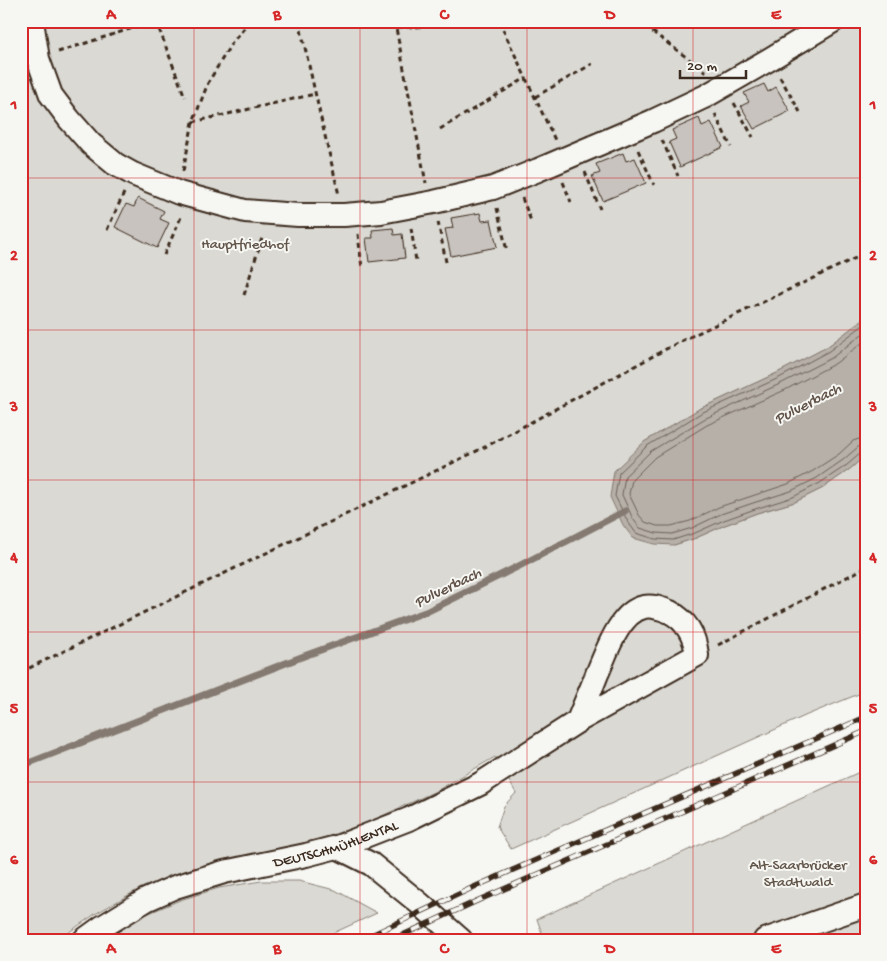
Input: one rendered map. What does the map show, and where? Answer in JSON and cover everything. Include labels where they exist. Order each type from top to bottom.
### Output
[{"type":"lane","points":[[32,21],[38,59],[51,95],[91,144],[115,164],[133,174],[185,195],[245,211],[298,215],[350,214],[407,208],[493,188],[654,121],[715,91],[833,21]]},
{"type":"lane","points":[[578,720],[614,636],[623,621],[632,612],[644,607],[660,607],[674,614],[687,625],[696,642],[697,656]]},
{"type":"lane","name":"DEUTSCHMÜHLENTAL","points":[[84,940],[146,900],[175,887],[224,872],[306,855],[409,819],[480,784],[578,720],[697,656]]},
{"type":"lane","points":[[336,846],[371,864],[461,940]]},
{"type":"lane","points":[[764,940],[866,905]]},
{"type":"path","points":[[38,59],[156,21],[185,97]]},
{"type":"path","points":[[164,255],[185,195],[193,122],[208,82],[231,44],[250,21]]},
{"type":"path","points":[[299,21],[315,94],[350,214],[362,268]]},
{"type":"path","points":[[344,21],[396,28],[423,27],[462,21]]},
{"type":"path","points":[[396,21],[432,203],[446,262]]},
{"type":"path","points":[[499,21],[535,97],[600,209]]},
{"type":"path","points":[[638,21],[715,91],[753,137]]},
{"type":"path","points":[[770,59],[800,112]]},
{"type":"path","points":[[535,97],[592,64]]},
{"type":"path","points":[[440,129],[526,78]]},
{"type":"path","points":[[715,91],[731,147]]},
{"type":"path","points":[[193,122],[315,94]]},
{"type":"path","points":[[654,121],[678,176]]},
{"type":"path","points":[[630,131],[654,185]]},
{"type":"path","points":[[107,230],[133,174]]},
{"type":"path","points":[[493,188],[507,251]]},
{"type":"path","points":[[407,208],[416,261]]},
{"type":"path","points":[[244,295],[270,213]]},
{"type":"path","points":[[21,672],[487,446],[679,342],[866,253]]},
{"type":"path","points":[[697,656],[866,567]]},
{"type":"green space","name":"Hauptfriedhof","points":[[21,21],[866,21],[866,317],[827,347],[777,373],[699,409],[644,442],[674,545],[757,513],[795,502],[823,488],[866,455],[866,691],[807,715],[511,849],[497,827],[504,806],[516,793],[495,757],[438,790],[367,823],[278,850],[193,868],[141,888],[95,914],[58,940],[21,940]]},
{"type":"green space","name":"Alt-Saarbrücker Stadtwald","points":[[866,769],[866,940],[544,939],[537,919]]},
{"type":"green space","points":[[261,881],[299,881],[335,890],[377,913],[318,940],[106,940],[135,919],[180,900],[219,888]]},
{"type":"water","points":[[866,317],[866,455],[823,488],[795,502],[757,513],[696,538],[674,545],[654,544],[633,538],[623,525],[610,497],[614,471],[644,442],[699,409],[777,373],[827,347]]},
{"type":"building","points":[[764,84],[768,92],[776,87],[790,111],[754,129],[741,106],[749,102],[744,93]]},
{"type":"building","points":[[699,118],[702,126],[711,122],[723,147],[680,167],[669,142],[676,139],[672,130]]},
{"type":"building","points":[[623,153],[626,161],[635,158],[646,183],[603,201],[592,176],[600,173],[596,164]]},
{"type":"building","points":[[138,198],[164,211],[160,219],[169,223],[157,248],[115,227],[126,204],[134,207]]},
{"type":"building","points":[[480,213],[482,221],[491,220],[497,247],[451,256],[445,229],[453,228],[451,218]]},
{"type":"building","points":[[393,228],[394,235],[402,234],[405,258],[369,262],[366,238],[373,238],[372,230]]},
{"type":"waterway","name":"Pulverbach","points":[[21,766],[304,656],[428,611],[625,511]]},
{"type":"railway","points":[[361,940],[474,887],[866,717]]},
{"type":"railway","points":[[392,940],[866,731]]}]
